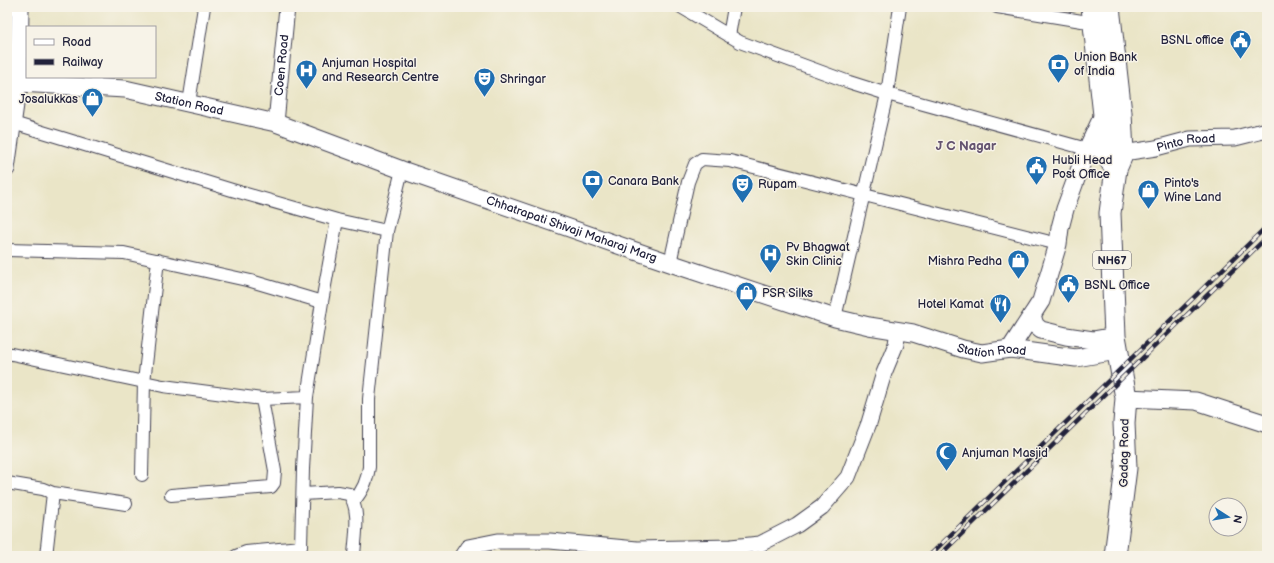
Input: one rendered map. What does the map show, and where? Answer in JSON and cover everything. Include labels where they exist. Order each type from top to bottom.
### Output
[{"type":"highway","name":"NH67","points":[[1108,155],[1121,113],[1109,7]]},
{"type":"highway","name":"NH67","points":[[1093,15],[1108,155],[1116,343]]},
{"type":"highway","name":"Gadag Road","points":[[1115,556],[1126,468],[1124,424],[1126,398],[1116,343]]},
{"type":"main road","points":[[13,83],[20,7]]},
{"type":"main road","name":"Station Road","points":[[13,83],[125,89],[276,123]]},
{"type":"main road","name":"Chhatrapati Shivaji Maharaj Marg","points":[[276,123],[402,170],[670,263],[836,318],[869,326]]},
{"type":"main road","points":[[1010,349],[1041,301],[1058,244],[1065,209],[1108,155]]},
{"type":"main road","points":[[1032,315],[1036,325],[1041,330],[1066,336],[1116,343]]},
{"type":"main road","name":"Station Road","points":[[869,326],[913,333],[982,354],[1010,349],[1076,358],[1116,343]]},
{"type":"main road","points":[[1126,398],[1196,401],[1267,424]]},
{"type":"street","points":[[189,103],[204,7]]},
{"type":"street","name":"Coen Road","points":[[276,123],[287,7]]},
{"type":"street","points":[[681,7],[740,42],[887,94],[1108,155]]},
{"type":"street","points":[[729,36],[734,7]]},
{"type":"street","points":[[836,318],[887,94],[900,7]]},
{"type":"street","points":[[997,7],[1093,15]]},
{"type":"street","points":[[7,170],[13,123],[13,83]]},
{"type":"street","points":[[13,123],[232,190],[337,220],[387,231]]},
{"type":"street","name":"Pinto Road","points":[[1108,155],[1156,148],[1190,139],[1235,138],[1267,130]]},
{"type":"street","points":[[670,263],[688,182],[695,164],[702,159],[730,162],[1058,244]]},
{"type":"street","points":[[354,500],[365,486],[369,467],[369,399],[387,231],[402,170]]},
{"type":"street","points":[[236,556],[246,552],[284,553],[302,547],[307,397],[337,220]]},
{"type":"street","points":[[7,250],[124,253],[251,281],[322,302]]},
{"type":"street","points":[[142,475],[144,382],[158,260]]},
{"type":"street","points":[[462,556],[468,547],[498,541],[550,541],[637,549],[731,547],[760,544],[791,528],[822,507],[848,477],[869,423],[884,373],[896,344],[898,331]]},
{"type":"street","points":[[7,353],[163,386],[262,399],[307,397]]},
{"type":"street","points":[[171,495],[271,487],[274,483],[275,470],[262,399]]},
{"type":"street","points":[[7,483],[126,504]]},
{"type":"street","points":[[46,556],[53,492]]},
{"type":"street","points":[[303,494],[338,492],[349,494],[354,500],[356,513],[354,556]]},
{"type":"railway","points":[[929,556],[1267,226]]},
{"type":"railway","points":[[939,556],[1267,237]]},
{"type":"place","name":"BSNL office","points":[[1240,60]]},
{"type":"place","name":"Union Bank of India","points":[[1058,84]]},
{"type":"place","name":"Anjuman Hospital and Research Centre","points":[[307,90]]},
{"type":"place","name":"Shringar","points":[[485,98]]},
{"type":"place","name":"Josalukkas","points":[[93,118]]},
{"type":"place","name":"Hubli Head Post Office","points":[[1037,186]]},
{"type":"place","name":"Canara Bank","points":[[593,200]]},
{"type":"place","name":"Rupam","points":[[742,204]]},
{"type":"place","name":"Pinto's Wine Land","points":[[1148,210]]},
{"type":"place","name":"Pv Bhagwat Skin Clinic","points":[[770,274]]},
{"type":"place","name":"Mishra Pedha","points":[[1018,280]]},
{"type":"place","name":"BSNL Office","points":[[1069,304]]},
{"type":"place","name":"PSR Silks","points":[[747,312]]},
{"type":"place","name":"Hotel Kamat","points":[[1000,324]]},
{"type":"place","name":"Anjuman Masjid","points":[[947,472]]},
{"type":"district","name":"J C Nagar","points":[[966,145]]}]
